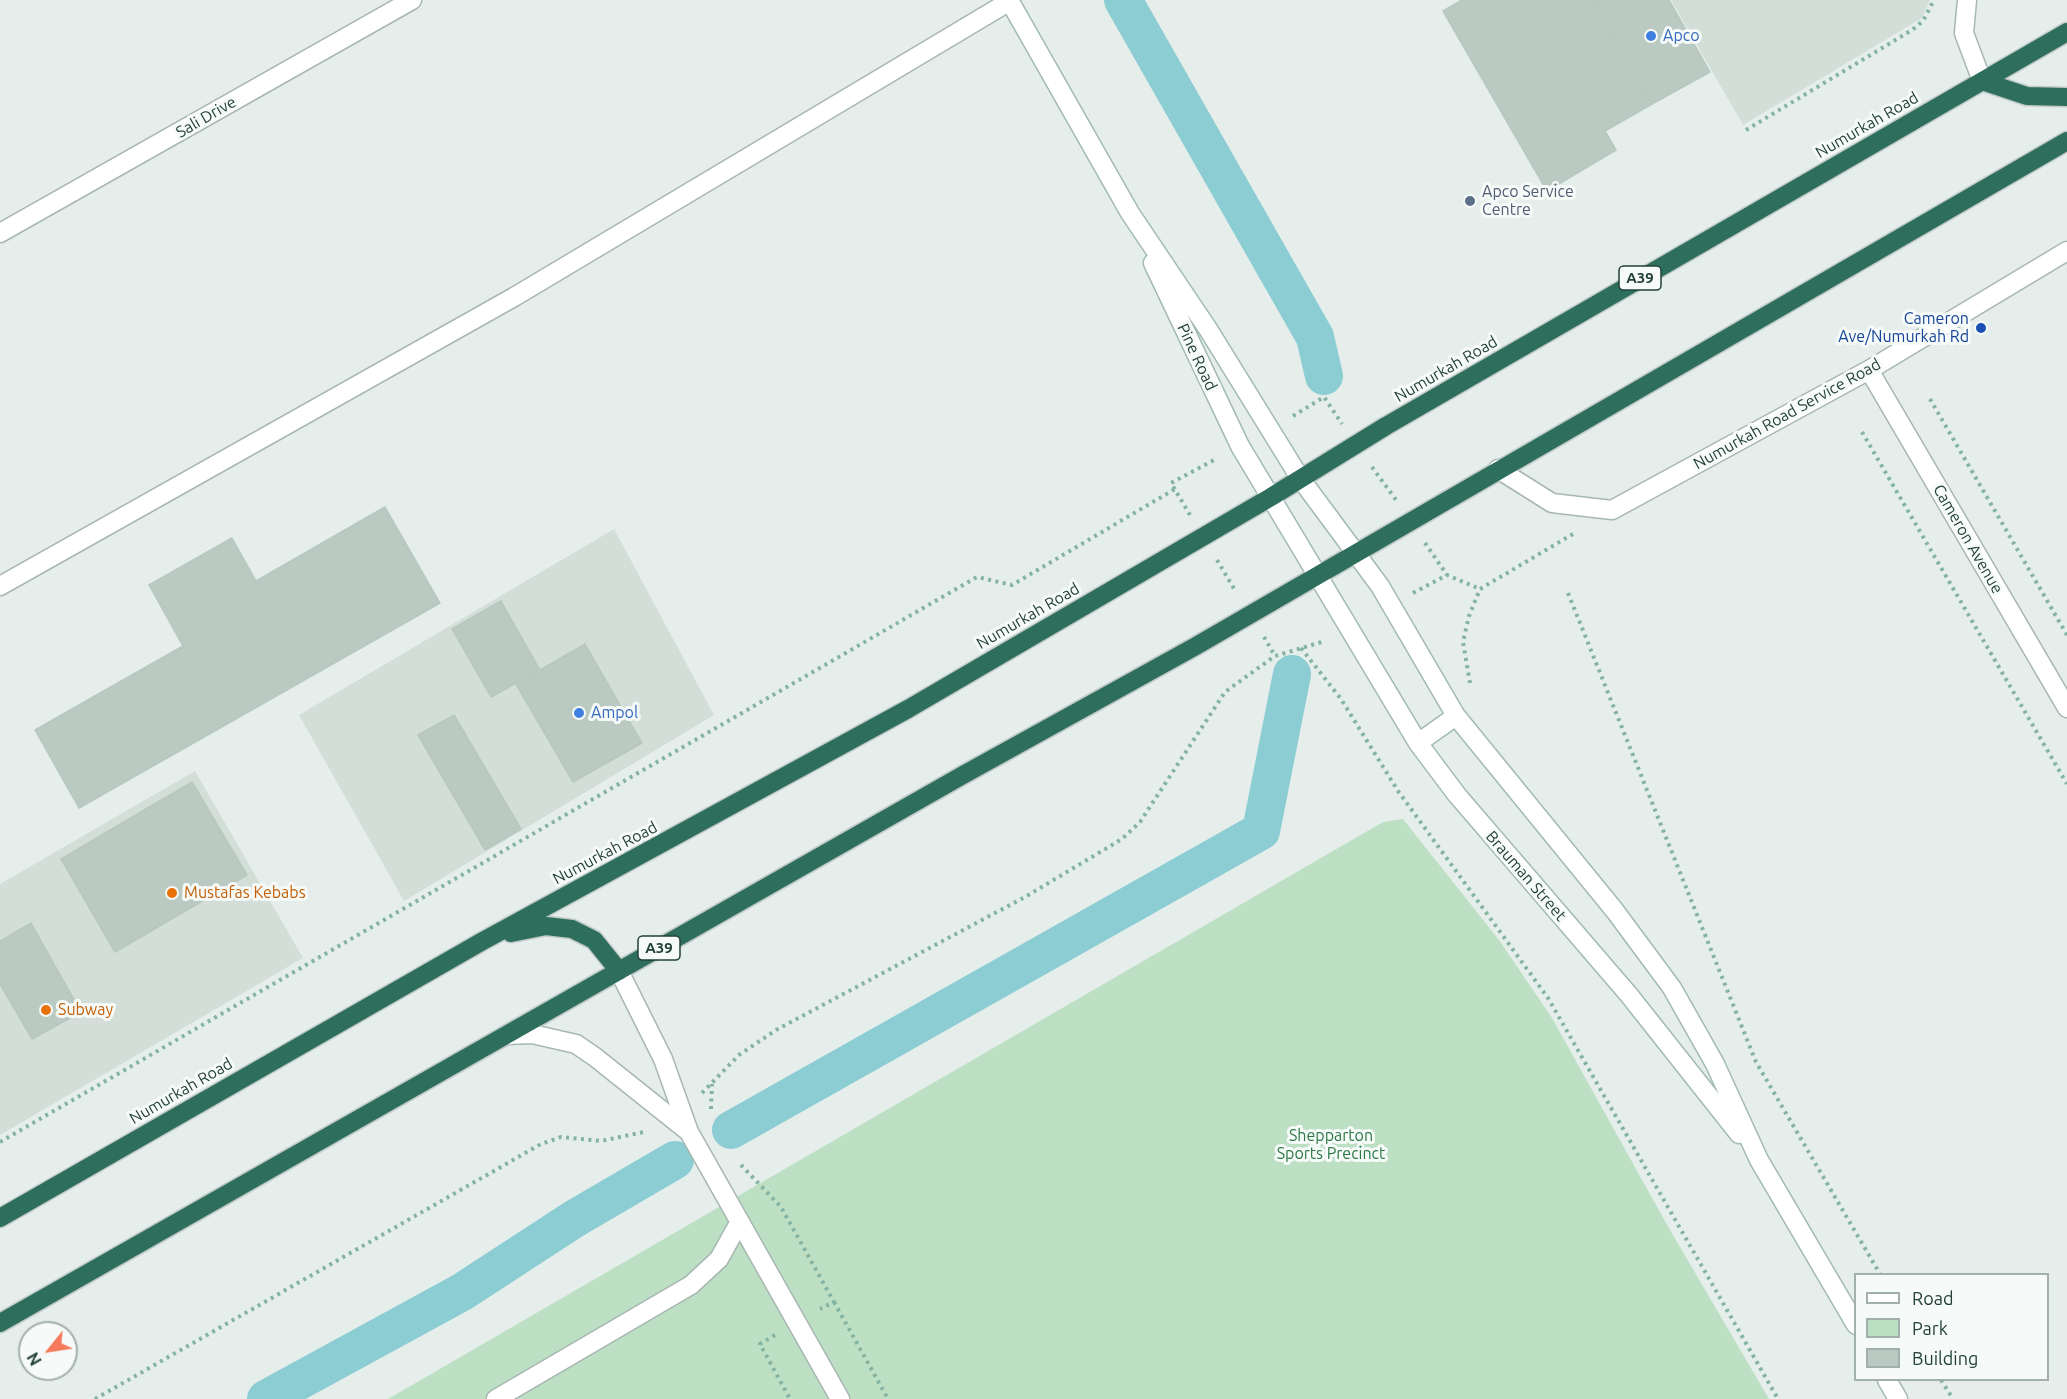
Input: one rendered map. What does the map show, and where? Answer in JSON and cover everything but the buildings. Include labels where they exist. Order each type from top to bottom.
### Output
[{"type":"highway","name":"Numurkah Road","points":[[0,1218],[481,942],[898,715],[1271,497],[1356,444],[2067,32]]},
{"type":"highway","points":[[1982,81],[2028,96],[2067,97]]},
{"type":"highway","name":"A39","points":[[0,1323],[1147,674],[2067,141]]},
{"type":"highway","points":[[481,942],[529,928],[546,926],[572,929],[594,940],[619,971]]},
{"type":"street","points":[[0,585],[514,297],[1009,0]]},
{"type":"street","name":"Pine Road","points":[[1009,0],[1130,213],[1208,329],[1300,478],[1356,551]]},
{"type":"street","points":[[1967,0],[1964,33],[1982,81]]},
{"type":"street","name":"Sali Drive","points":[[0,233],[406,1]]},
{"type":"street","name":"Pine Road","points":[[1130,213],[1226,420],[1318,574]]},
{"type":"street","name":"Numurkah Road Service Road","points":[[1612,510],[1869,370],[2067,251]]},
{"type":"street","name":"Cameron Avenue","points":[[1869,370],[2067,708]]},
{"type":"street","points":[[1498,469],[1552,503],[1612,510]]},
{"type":"street","name":"Brauman Street","points":[[1356,551],[1391,605],[1456,716],[1615,911],[1672,988],[1714,1064],[1759,1160],[1854,1322]]},
{"type":"street","name":"Brauman Street","points":[[1318,574],[1418,743],[1457,795],[1657,1028],[1759,1160]]},
{"type":"street","points":[[1418,743],[1456,716]]},
{"type":"street","points":[[619,971],[660,1051],[676,1114]]},
{"type":"street","points":[[506,1035],[532,1034],[576,1044],[676,1114],[689,1132],[840,1399]]},
{"type":"street","points":[[496,1399],[691,1285],[719,1258],[739,1222]]},
{"type":"street","points":[[1888,1381],[1898,1399]]},
{"type":"path","points":[[1746,130],[1912,30],[1923,21],[1934,0]]},
{"type":"path","points":[[1324,397],[1447,574],[1480,589]]},
{"type":"path","points":[[1930,399],[2067,635]]},
{"type":"path","points":[[1862,432],[2067,784]]},
{"type":"path","points":[[0,1142],[977,577],[1011,585],[1175,489]]},
{"type":"path","points":[[1456,716],[1472,692],[1463,642],[1480,589],[1612,510]]},
{"type":"path","points":[[1391,605],[1447,574]]},
{"type":"path","points":[[1568,593],[1756,1062],[1879,1273]]},
{"type":"path","points":[[94,1399],[541,1144],[561,1137],[590,1142],[615,1140],[656,1128],[712,1083],[739,1055],[776,1030],[1025,897],[1122,839],[1140,822],[1225,692],[1275,656],[1328,640],[1351,627]]},
{"type":"path","points":[[1301,648],[1341,699],[1398,791],[1548,998],[1778,1399]]},
{"type":"path","points":[[711,1114],[712,1083]]},
{"type":"path","points":[[834,1302],[888,1399]]},
{"type":"path","points":[[1942,1381],[1953,1399]]},
{"type":"shaded area","points":[[1671,0],[1930,0],[1922,18],[1743,125]]},
{"type":"shaded area","points":[[614,529],[714,715],[404,901],[299,715]]},
{"type":"shaded area","points":[[195,771],[303,958],[0,1135],[0,884]]},
{"type":"green space","name":"Shepparton Sports Precinct","points":[[1403,819],[1499,940],[1552,1018],[1666,1223],[1769,1399],[388,1399],[1383,822]]},
{"type":"waterway","points":[[1123,0],[1315,337],[1324,376]]},
{"type":"waterway","points":[[731,1130],[1261,831],[1292,674]]},
{"type":"waterway","points":[[266,1399],[462,1292],[574,1219],[675,1160]]},
{"type":"place","name":"Apco","points":[[1651,36]]},
{"type":"place","name":"Apco Service Centre","points":[[1470,201]]},
{"type":"place","name":"Cameron Ave/Numurkah Rd","points":[[1981,328]]},
{"type":"place","name":"Ampol","points":[[579,713]]},
{"type":"place","name":"Mustafas Kebabs","points":[[172,893]]},
{"type":"place","name":"Subway","points":[[46,1010]]}]
